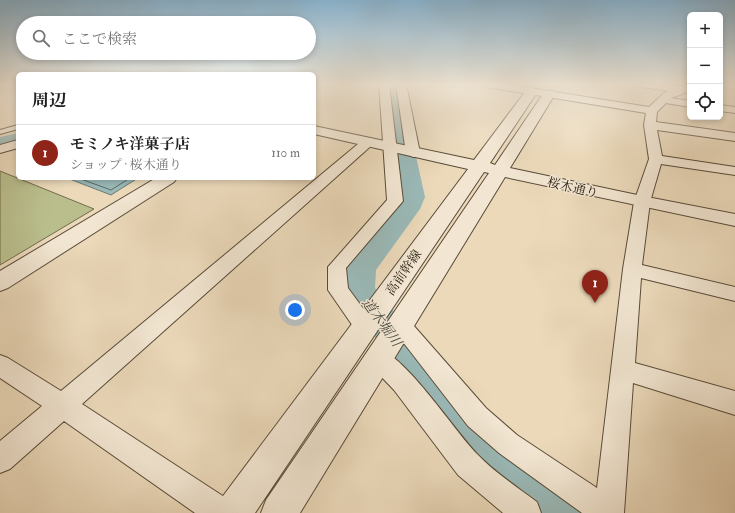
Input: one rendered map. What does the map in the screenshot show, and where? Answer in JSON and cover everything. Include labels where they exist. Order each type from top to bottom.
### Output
[{"type":"street","points":[[365,326],[338,290],[337,267],[395,202],[387,108]]},
{"type":"street","points":[[405,108],[412,153]]},
{"type":"street","name":"高前幹線","points":[[233,513],[365,326],[488,168],[530,108]]},
{"type":"street","points":[[628,108],[652,112]]},
{"type":"street","points":[[400,324],[477,417],[508,444],[608,513],[632,269],[642,202],[656,159],[650,125],[652,112],[656,108]]},
{"type":"street","points":[[723,108],[735,110]]},
{"type":"street","points":[[650,125],[735,137]]},
{"type":"street","points":[[316,130],[368,142],[391,149]]},
{"type":"street","points":[[0,458],[368,142]]},
{"type":"street","points":[[0,149],[16,145]]},
{"type":"street","name":"桜木通り","points":[[391,149],[735,220]]},
{"type":"street","points":[[656,159],[735,172]]},
{"type":"street","name":"高前幹線","points":[[279,513],[400,324],[488,168]]},
{"type":"street","points":[[0,282],[165,180]]},
{"type":"street","points":[[632,269],[735,294]]},
{"type":"street","points":[[378,358],[402,382],[468,465],[526,513]]},
{"type":"street","points":[[0,365],[62,405],[221,513]]},
{"type":"street","points":[[623,370],[735,403]]},
{"type":"lane","points":[[0,132],[16,128]]},
{"type":"green space","points":[[0,171],[16,177],[16,180],[22,180],[94,209],[0,265]]},
{"type":"water","points":[[72,180],[135,180],[111,195]]},
{"type":"waterway","name":"道木堀川","points":[[396,108],[412,197],[407,209],[361,269],[359,290],[462,429],[510,476],[560,513]]},
{"type":"waterway","points":[[0,144],[16,140]]},
{"type":"place","name":"モミノキ洋菓子店","points":[[595,303]]}]
